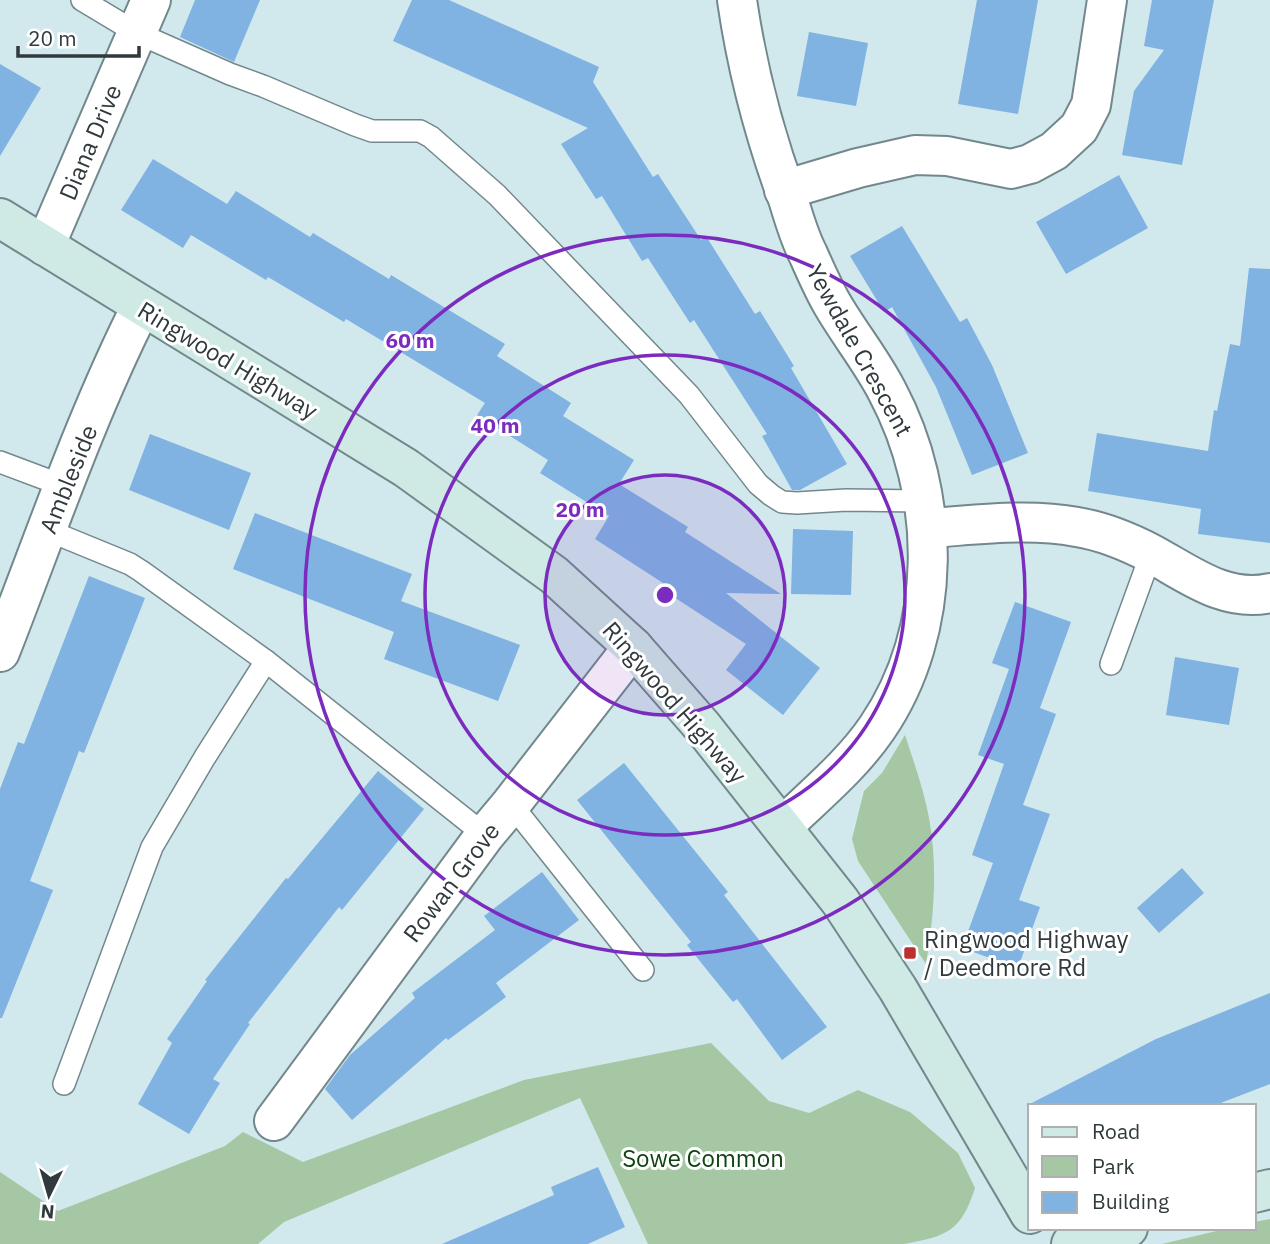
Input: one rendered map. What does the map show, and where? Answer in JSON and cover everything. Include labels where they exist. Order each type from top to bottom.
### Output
[{"type":"street","name":"Yewdale Crescent","points":[[737,0],[761,121],[806,250],[831,302],[887,391],[914,451],[925,514],[928,577],[919,634],[895,698],[876,730],[845,766],[782,827]]},
{"type":"street","points":[[785,190],[915,155],[947,156],[984,166],[1011,169],[1030,164],[1054,151],[1079,128],[1091,105],[1107,0]]},
{"type":"street","name":"Diana Drive","points":[[45,246],[144,16]]},
{"type":"street","name":"Ringwood Highway","points":[[0,218],[406,468],[554,575],[633,647],[702,726],[840,901],[898,989],[1028,1211]]},
{"type":"street","name":"Ambleside","points":[[0,652],[64,486],[141,307]]},
{"type":"street","points":[[925,514],[1078,527],[1131,544],[1214,590],[1240,595],[1270,593]]},
{"type":"street","name":"Rowan Grove","points":[[274,1121],[485,835],[633,647]]},
{"type":"street","points":[[1071,1244],[1121,1230]]},
{"type":"lane","points":[[82,0],[144,16],[230,74],[372,131],[420,131],[431,137],[497,195],[689,395],[758,484],[782,502],[925,514]]},
{"type":"lane","points":[[0,462],[64,486]]},
{"type":"lane","points":[[47,530],[130,564],[266,661],[485,835]]},
{"type":"lane","points":[[1111,664],[1151,554]]},
{"type":"lane","points":[[64,1084],[152,847],[266,661]]},
{"type":"lane","points":[[511,804],[643,970]]},
{"type":"green space","points":[[905,735],[924,797],[932,836],[934,891],[926,964],[858,861],[852,839],[864,791],[882,773]]},
{"type":"green space","name":"Sowe Common","points":[[711,1043],[769,1101],[809,1113],[858,1090],[910,1112],[958,1153],[975,1188],[958,1223],[932,1238],[904,1244],[648,1244],[580,1098],[284,1222],[258,1244],[0,1244],[0,1172],[58,1211],[225,1146],[243,1132],[303,1162],[524,1080]]},
{"type":"green space","points":[[1270,1219],[1270,1244],[1162,1244],[1221,1230],[1256,1230],[1256,1222]]},
{"type":"building","points":[[195,0],[260,0],[234,62],[180,37]]},
{"type":"building","points":[[412,0],[449,0],[599,67],[593,82],[653,177],[658,174],[701,240],[706,236],[755,314],[760,311],[794,366],[791,368],[847,464],[800,490],[792,490],[762,436],[767,434],[694,320],[690,323],[648,258],[642,261],[602,196],[596,199],[561,144],[588,128],[393,41]]},
{"type":"building","points":[[977,0],[1038,0],[1018,114],[958,104]]},
{"type":"building","points":[[1152,0],[1214,0],[1182,165],[1122,155],[1134,91],[1164,50],[1144,46]]},
{"type":"building","points":[[809,32],[868,43],[856,106],[797,96]]},
{"type":"building","points":[[0,64],[41,88],[0,156]]},
{"type":"building","points":[[153,159],[227,204],[236,191],[310,237],[313,233],[389,279],[391,275],[505,344],[497,356],[571,403],[563,416],[634,460],[619,484],[688,527],[685,532],[781,594],[726,593],[820,668],[783,715],[726,670],[746,644],[660,588],[663,583],[595,539],[609,516],[540,473],[548,460],[477,415],[485,403],[346,319],[344,322],[268,277],[266,280],[191,235],[183,248],[121,210]]},
{"type":"building","points":[[1119,175],[1148,228],[1066,274],[1036,222]]},
{"type":"building","points":[[902,226],[960,322],[967,318],[992,365],[1028,453],[972,475],[936,387],[892,307],[884,312],[850,256]]},
{"type":"building","points":[[1249,268],[1270,269],[1270,543],[1198,534],[1201,509],[1088,491],[1097,433],[1208,451],[1214,410],[1217,411],[1230,344],[1240,346]]},
{"type":"building","points":[[150,434],[251,473],[229,530],[129,490]]},
{"type":"building","points":[[255,513],[412,574],[401,601],[520,645],[498,701],[384,659],[394,632],[233,569]]},
{"type":"building","points":[[793,529],[853,531],[851,595],[791,594]]},
{"type":"building","points":[[89,576],[145,598],[84,753],[79,751],[30,881],[53,890],[0,1018],[0,789],[18,742],[24,744]]},
{"type":"building","points":[[1015,602],[1071,622],[1040,708],[1056,714],[1023,805],[1050,814],[1019,900],[1040,907],[1018,968],[962,948],[993,863],[972,855],[1004,764],[978,755],[1009,669],[992,663]]},
{"type":"building","points":[[1175,657],[1239,668],[1229,725],[1166,715]]},
{"type":"building","points":[[624,763],[728,892],[724,895],[827,1027],[782,1060],[737,999],[733,1002],[687,945],[691,942],[577,800]]},
{"type":"building","points":[[378,771],[424,809],[342,910],[339,907],[248,1023],[250,1024],[213,1079],[220,1083],[189,1134],[138,1104],[172,1043],[167,1039],[207,981],[205,980],[286,878],[288,879]]},
{"type":"building","points":[[1182,868],[1204,893],[1159,933],[1137,908]]},
{"type":"building","points":[[542,872],[579,920],[496,983],[506,997],[448,1040],[446,1038],[352,1120],[325,1089],[350,1055],[415,998],[412,993],[495,930],[484,916]]},
{"type":"building","points":[[1270,993],[1270,1084],[1218,1104],[1030,1104],[1156,1039]]},
{"type":"building","points":[[598,1167],[625,1227],[588,1244],[442,1244],[554,1195],[551,1187]]},
{"type":"place","name":"Ringwood Highway / Deedmore Rd","points":[[910,953]]}]
